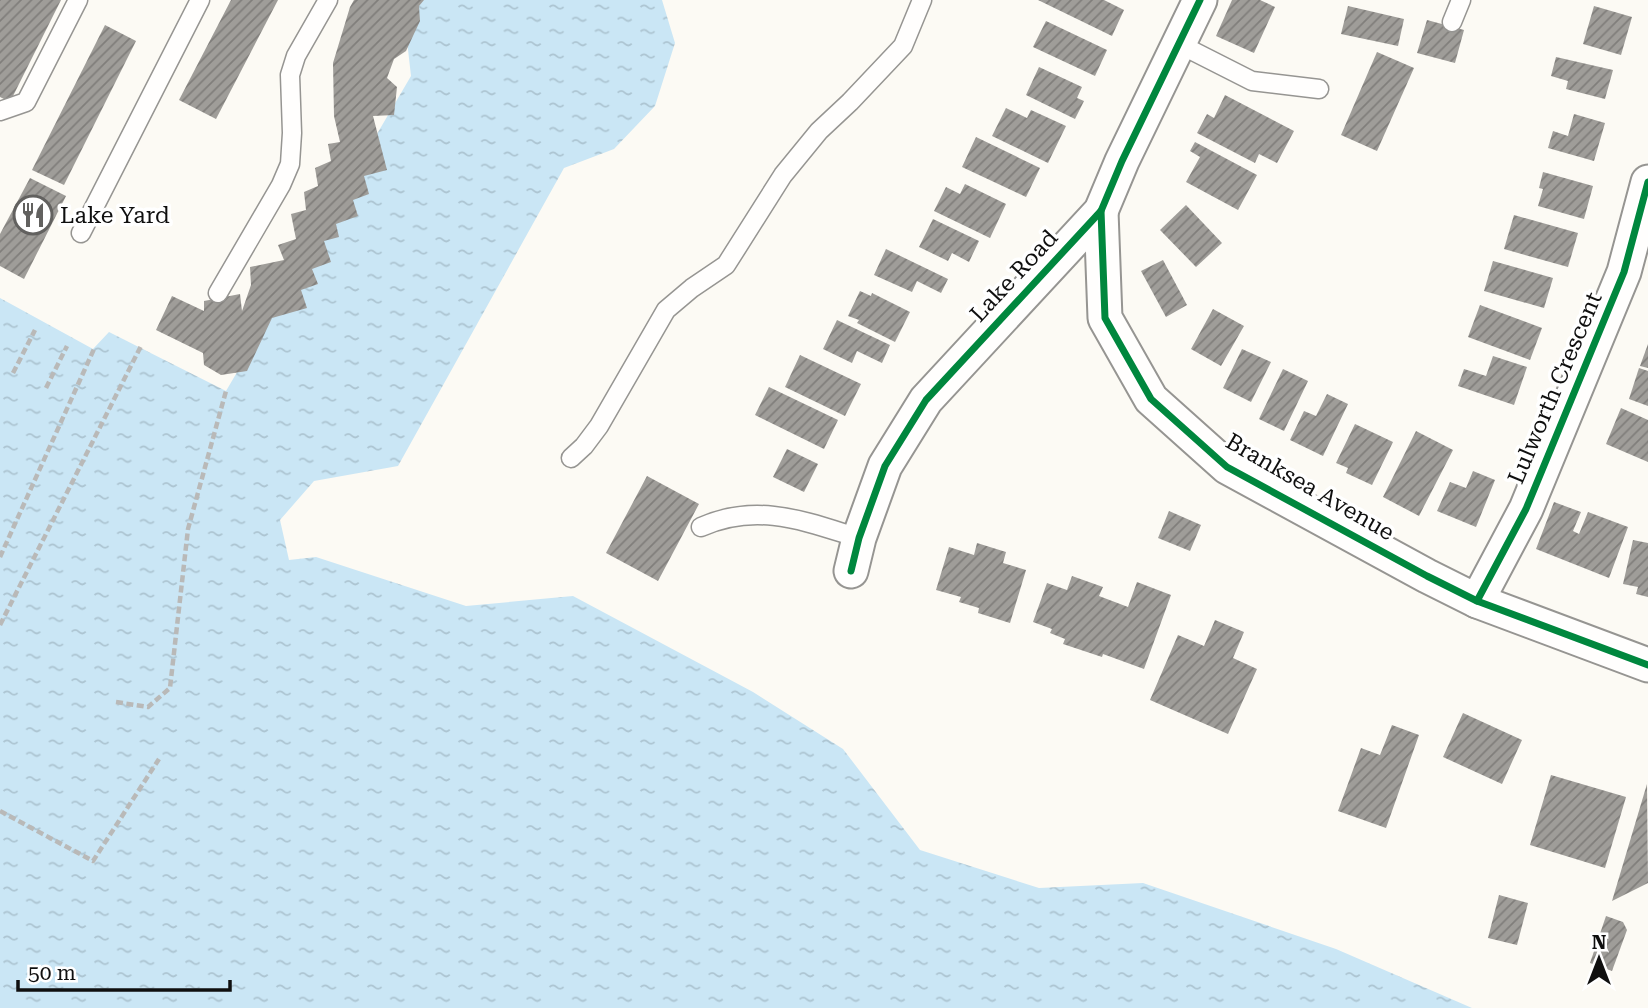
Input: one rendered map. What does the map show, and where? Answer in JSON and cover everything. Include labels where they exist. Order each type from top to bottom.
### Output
[{"type":"street","name":"Lake Road","points":[[851,571],[859,538],[885,466],[926,400],[1101,211],[1122,161],[1200,0]]},
{"type":"street","name":"Lulworth Crescent","points":[[1477,601],[1526,509],[1624,272],[1648,182]]},
{"type":"street","name":"Branksea Avenue","points":[[1101,211],[1105,318],[1151,399],[1227,467],[1477,601],[1648,665]]},
{"type":"lane","points":[[0,111],[26,102],[78,0]]},
{"type":"lane","points":[[81,233],[200,0]]},
{"type":"lane","points":[[218,293],[282,185],[290,164],[290,75],[296,56],[328,0]]},
{"type":"lane","points":[[571,458],[599,426],[666,310],[726,265],[783,175],[819,131],[903,46],[922,0]]},
{"type":"lane","points":[[1452,22],[1461,0]]},
{"type":"lane","points":[[1179,44],[1252,81],[1319,89]]},
{"type":"lane","points":[[701,527],[744,514],[774,515],[859,538]]},
{"type":"path","points":[[13,373],[35,330]]},
{"type":"path","points":[[46,388],[67,346]]},
{"type":"path","points":[[0,625],[141,346]]},
{"type":"path","points":[[0,556],[94,349]]},
{"type":"path","points":[[116,702],[148,707],[170,688],[188,529],[226,391]]},
{"type":"path","points":[[0,811],[93,861],[159,759]]},
{"type":"water","points":[[415,0],[662,0],[675,43],[655,106],[614,149],[564,168],[398,466],[314,481],[280,520],[289,560],[316,557],[466,606],[573,596],[753,692],[843,749],[920,850],[1039,888],[1143,883],[1336,949],[1472,1008],[0,1008],[0,298],[93,349],[109,332],[226,391],[411,76],[405,23]]},
{"type":"building","points":[[0,0],[61,0],[10,102],[0,97]]},
{"type":"building","points":[[231,0],[278,0],[216,119],[179,100]]},
{"type":"building","points":[[354,0],[424,0],[419,6],[420,21],[406,51],[394,59],[387,78],[397,87],[394,115],[373,116],[387,170],[364,176],[369,194],[353,200],[358,216],[336,224],[339,237],[324,241],[331,262],[312,269],[318,284],[301,290],[307,308],[272,318],[247,371],[221,375],[204,365],[203,353],[156,330],[172,296],[204,311],[204,301],[240,294],[242,311],[251,285],[250,267],[284,260],[278,245],[296,239],[291,214],[306,210],[304,192],[318,186],[315,168],[331,161],[328,144],[340,142],[334,116],[333,63]]},
{"type":"building","points":[[1038,0],[1104,0],[1124,10],[1112,36]]},
{"type":"building","points":[[1232,0],[1260,0],[1275,7],[1254,53],[1216,36]]},
{"type":"building","points":[[1348,6],[1404,19],[1398,46],[1341,34]]},
{"type":"building","points":[[1594,6],[1632,17],[1621,55],[1583,44]]},
{"type":"building","points":[[1427,20],[1464,30],[1455,63],[1417,53]]},
{"type":"building","points":[[1046,21],[1107,50],[1095,76],[1033,47]]},
{"type":"building","points":[[105,25],[136,41],[64,185],[32,170]]},
{"type":"building","points":[[1377,52],[1414,68],[1377,151],[1341,135]]},
{"type":"building","points":[[1556,57],[1613,70],[1605,99],[1566,89],[1568,81],[1551,76]]},
{"type":"building","points":[[1039,67],[1082,87],[1077,98],[1084,101],[1075,119],[1026,95]]},
{"type":"building","points":[[1225,95],[1294,131],[1277,163],[1259,154],[1255,163],[1197,133],[1207,114],[1214,118]]},
{"type":"building","points":[[1006,108],[1027,118],[1031,110],[1066,126],[1048,163],[992,136]]},
{"type":"building","points":[[1574,114],[1605,123],[1594,161],[1548,148],[1553,131],[1568,136]]},
{"type":"building","points":[[976,137],[1040,168],[1026,197],[962,167]]},
{"type":"building","points":[[1195,142],[1257,175],[1238,210],[1186,182],[1200,157],[1190,151]]},
{"type":"building","points":[[1543,172],[1593,186],[1584,219],[1538,206],[1543,189],[1539,188]]},
{"type":"building","name":"Lake Yard","points":[[30,178],[66,196],[24,279],[0,266],[0,234]]},
{"type":"building","points":[[965,184],[1006,204],[990,238],[934,211],[946,187],[960,194]]},
{"type":"building","points":[[1186,205],[1222,243],[1196,267],[1160,230]]},
{"type":"building","points":[[1514,215],[1578,233],[1568,267],[1504,249]]},
{"type":"building","points":[[933,219],[979,241],[969,262],[952,253],[948,261],[919,247]]},
{"type":"building","points":[[886,249],[948,279],[941,293],[917,281],[912,292],[874,275]]},
{"type":"building","points":[[1163,260],[1187,305],[1166,317],[1141,271]]},
{"type":"building","points":[[1493,261],[1553,278],[1544,308],[1484,291]]},
{"type":"building","points":[[860,291],[871,296],[872,293],[910,312],[895,342],[848,316]]},
{"type":"building","points":[[1480,305],[1542,328],[1530,360],[1468,337]]},
{"type":"building","points":[[1213,309],[1244,326],[1221,366],[1191,349]]},
{"type":"building","points":[[837,320],[890,345],[882,363],[857,351],[852,363],[823,349]]},
{"type":"building","points":[[1648,344],[1648,368],[1640,366]]},
{"type":"building","points":[[1242,349],[1271,362],[1251,402],[1223,388]]},
{"type":"building","points":[[800,355],[861,384],[845,416],[785,387]]},
{"type":"building","points":[[1493,356],[1527,367],[1514,405],[1458,386],[1464,369],[1486,376]]},
{"type":"building","points":[[1639,368],[1648,371],[1648,406],[1629,399]]},
{"type":"building","points":[[1283,369],[1308,381],[1284,431],[1259,419]]},
{"type":"building","points":[[769,387],[838,420],[824,449],[755,415]]},
{"type":"building","points":[[1327,394],[1348,404],[1323,456],[1290,440],[1304,411],[1316,416]]},
{"type":"building","points":[[1621,408],[1648,420],[1648,462],[1606,444]]},
{"type":"building","points":[[1355,424],[1393,442],[1372,485],[1346,473],[1348,468],[1336,463]]},
{"type":"building","points":[[1416,431],[1453,450],[1419,516],[1383,497]]},
{"type":"building","points":[[787,449],[818,464],[804,492],[773,477]]},
{"type":"building","points":[[1473,471],[1495,480],[1476,527],[1437,511],[1450,482],[1466,488]]},
{"type":"building","points":[[647,476],[699,504],[658,581],[606,553]]},
{"type":"building","points":[[1554,502],[1581,512],[1573,531],[1579,534],[1588,512],[1628,527],[1609,578],[1536,549]]},
{"type":"building","points":[[1169,511],[1201,525],[1190,551],[1158,538]]},
{"type":"building","points":[[1633,540],[1648,543],[1648,597],[1636,594],[1638,587],[1623,584]]},
{"type":"building","points":[[977,543],[1006,552],[1003,563],[1026,570],[1010,623],[978,613],[979,608],[959,602],[961,597],[936,590],[949,547],[974,555]]},
{"type":"building","points":[[1072,576],[1103,587],[1099,596],[1128,607],[1137,582],[1171,595],[1144,669],[1103,654],[1102,657],[1063,644],[1065,639],[1050,633],[1052,629],[1033,622],[1047,583],[1067,590]]},
{"type":"building","points":[[1215,620],[1244,632],[1233,658],[1257,669],[1228,734],[1150,700],[1178,635],[1204,646]]},
{"type":"building","points":[[1463,713],[1522,740],[1502,784],[1443,757]]},
{"type":"building","points":[[1392,725],[1419,735],[1386,828],[1338,811],[1361,748],[1380,755]]},
{"type":"building","points":[[1551,775],[1626,797],[1605,868],[1530,845]]},
{"type":"building","points":[[1647,784],[1648,883],[1612,901]]},
{"type":"building","points":[[1499,895],[1528,903],[1517,945],[1488,938]]},
{"type":"building","points":[[1606,916],[1623,922],[1627,930],[1612,971],[1590,963]]},
{"type":"cycle path","points":[[851,571],[859,538],[885,466],[926,400],[1101,211],[1122,161],[1200,0]]},
{"type":"cycle path","points":[[1477,601],[1526,509],[1624,272],[1648,182]]},
{"type":"cycle path","points":[[1101,211],[1105,318],[1151,399],[1227,467],[1477,601],[1648,665]]},
{"type":"place","name":"Lake Yard","points":[[33,215]]}]
